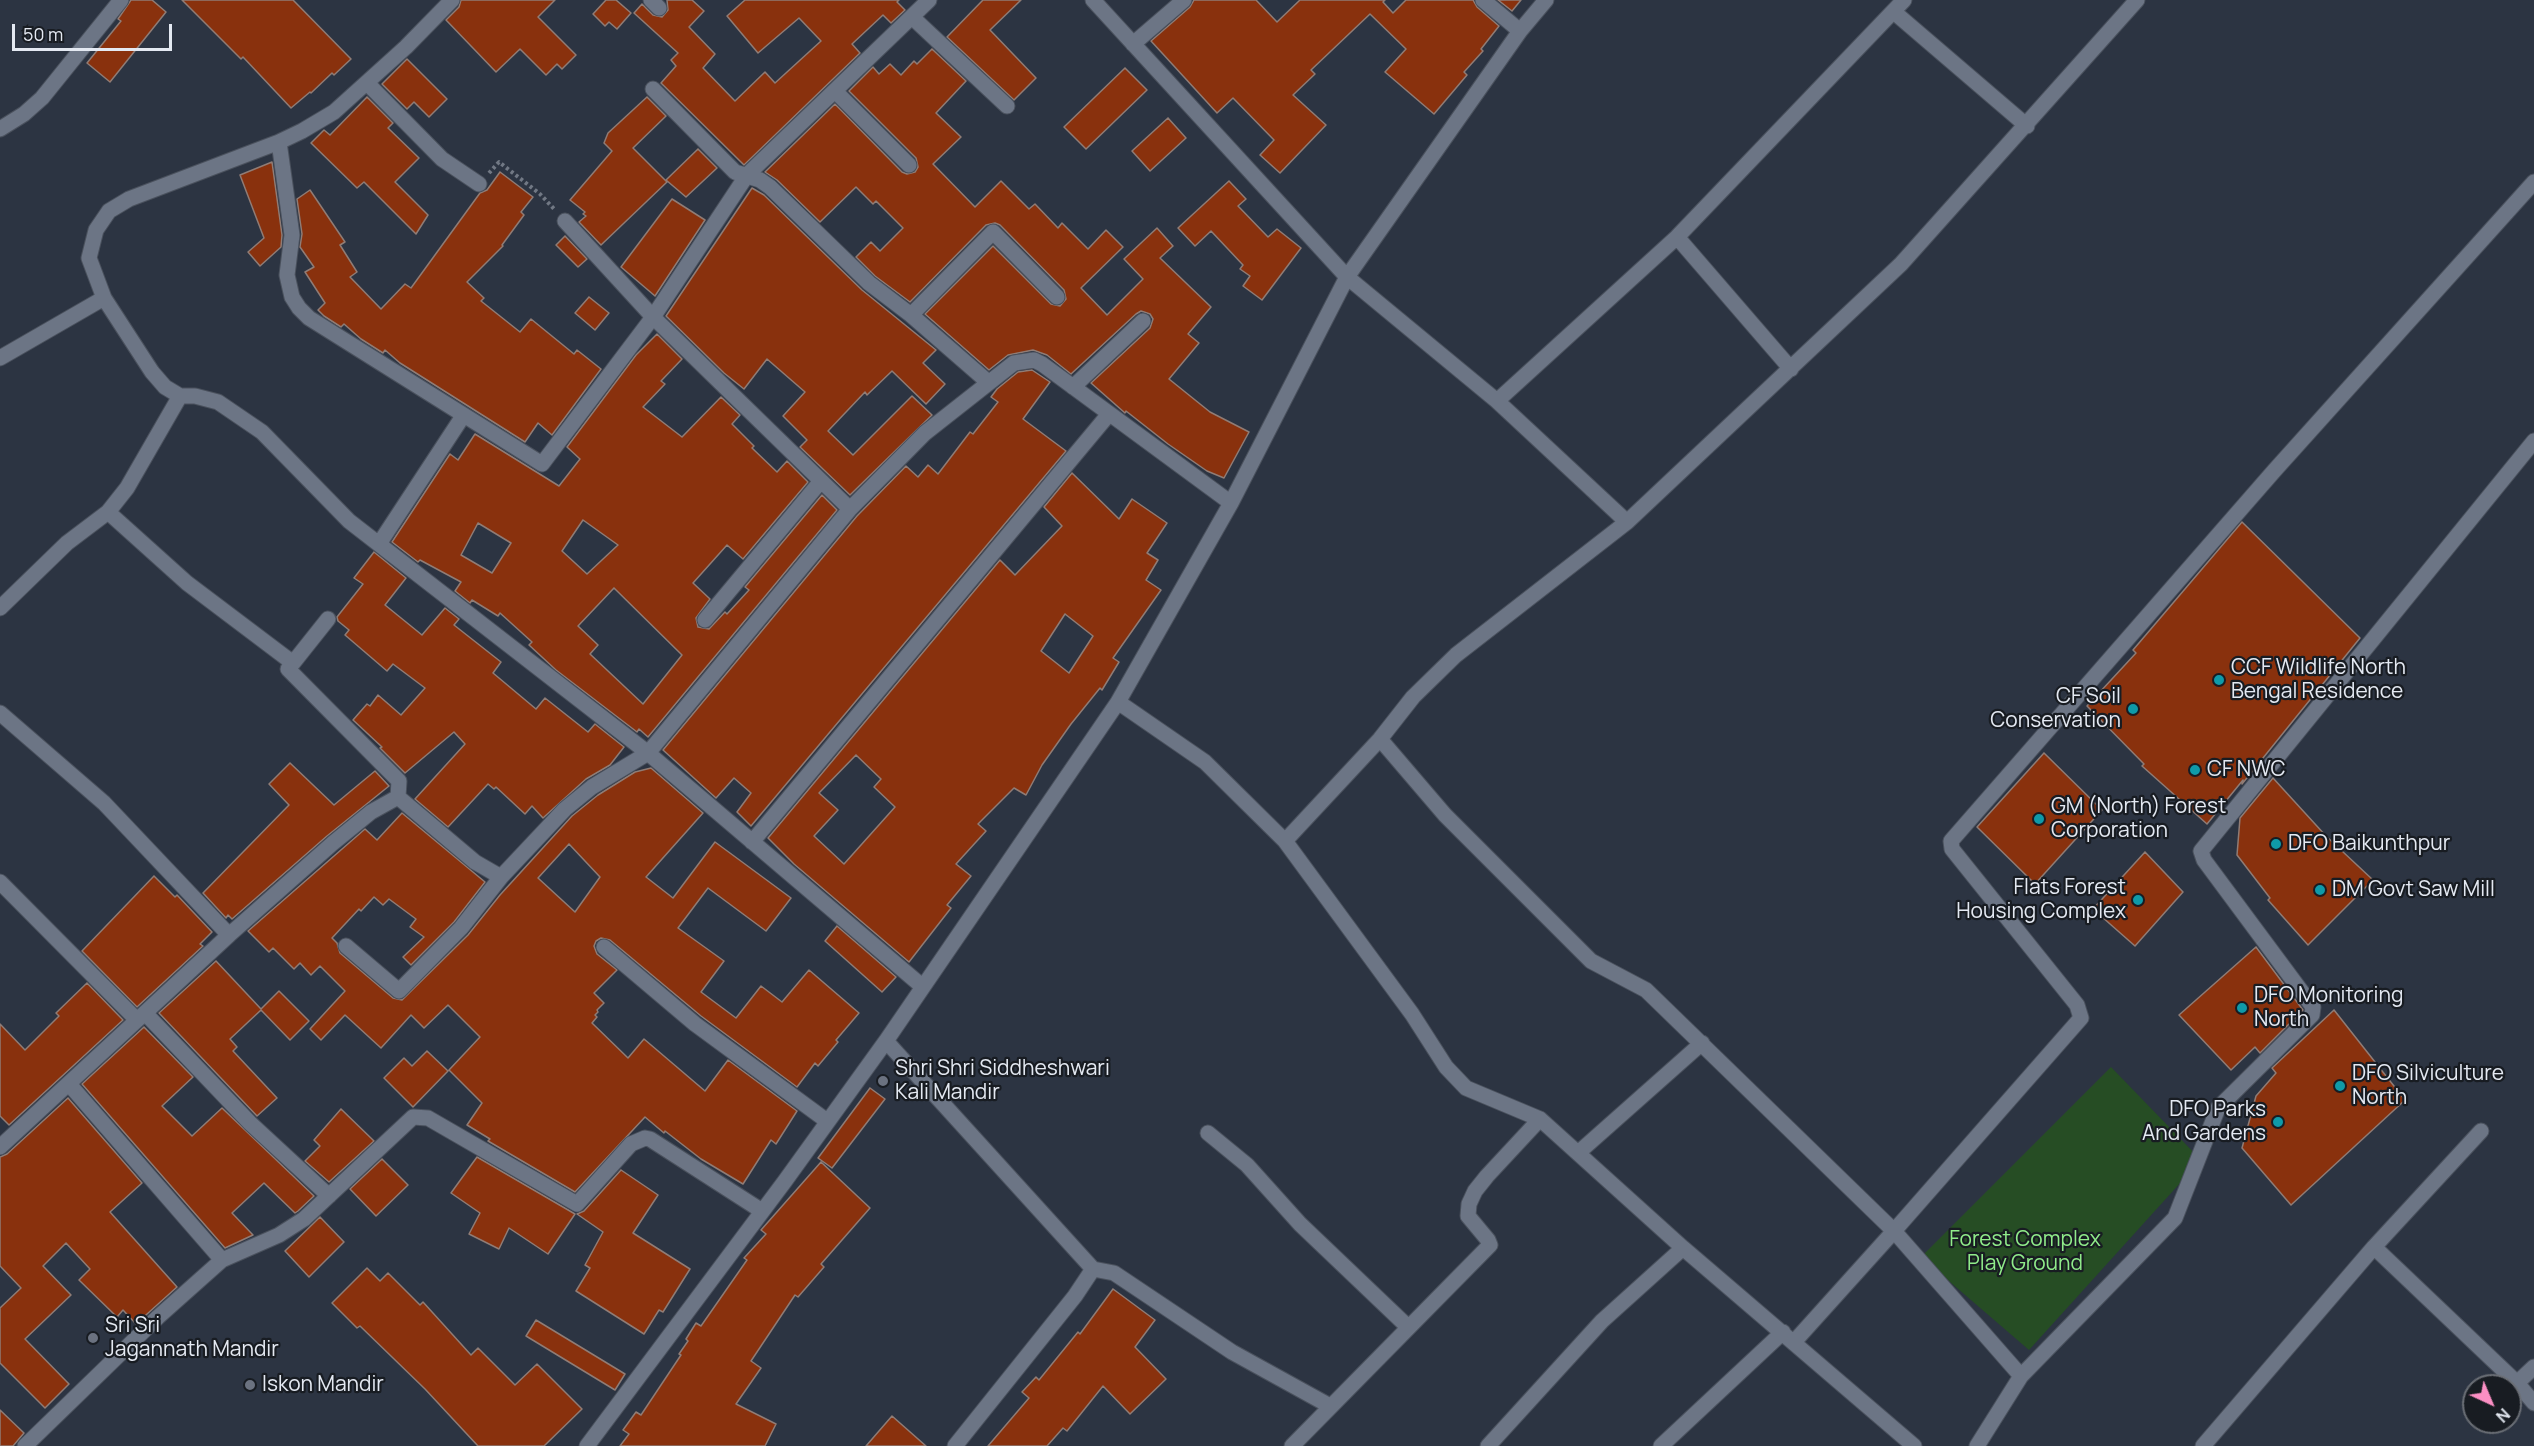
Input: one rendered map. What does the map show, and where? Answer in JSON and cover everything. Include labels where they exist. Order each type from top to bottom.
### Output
[{"type":"street","points":[[0,129],[24,114],[42,98],[121,0]]},
{"type":"street","points":[[452,0],[367,83],[334,112],[302,132],[129,199],[109,211],[96,230],[89,258],[104,298],[152,372],[165,387],[180,396],[195,396],[218,402],[262,432],[349,521],[648,753],[923,987]]},
{"type":"street","points":[[279,142],[292,235],[287,276],[292,297],[299,308],[309,318],[542,464],[653,317],[747,175],[929,0]]},
{"type":"street","points":[[1093,0],[1347,277],[1497,401],[1627,522]]},
{"type":"street","points":[[1133,44],[1184,0]]},
{"type":"street","points":[[1483,0],[1520,31]]},
{"type":"street","points":[[587,1446],[886,1041],[1118,702],[1231,503],[1347,277],[1520,31],[1546,0]]},
{"type":"street","points":[[1285,841],[1380,739],[1413,697],[1456,655],[1627,522],[1901,264],[2027,126],[2137,0]]},
{"type":"street","points":[[1497,401],[1677,237],[1899,6],[2027,126]]},
{"type":"street","points":[[912,17],[1007,106]]},
{"type":"street","points":[[367,83],[442,159],[479,184]]},
{"type":"street","points":[[653,88],[735,172],[760,180],[770,187],[869,283],[911,315],[988,382]]},
{"type":"street","points":[[835,91],[909,165]]},
{"type":"street","points":[[1661,1446],[1788,1337],[1894,1231],[2080,1018],[2077,1005],[1952,849],[1950,844],[1952,837],[2274,471],[2534,182]]},
{"type":"street","points":[[565,220],[653,317],[850,509]]},
{"type":"street","points":[[911,315],[993,232],[1057,297]]},
{"type":"street","points":[[1677,237],[1791,369]]},
{"type":"street","points":[[0,358],[104,298]]},
{"type":"street","points":[[1073,387],[1143,321]]},
{"type":"street","points":[[346,946],[399,991],[461,928],[501,877],[565,809],[592,787],[648,753],[850,509],[925,433],[1014,363],[1034,360],[1231,503]]},
{"type":"street","points":[[0,608],[67,543],[108,512],[127,488],[180,396]]},
{"type":"street","points":[[752,842],[1109,414]]},
{"type":"street","points":[[379,544],[463,416]]},
{"type":"street","points":[[1977,1446],[2021,1376],[2175,1218],[2218,1108],[2312,1015],[2313,1007],[2204,860],[2202,851],[2534,441]]},
{"type":"street","points":[[705,620],[821,481]]},
{"type":"street","points":[[108,512],[187,583],[293,663]]},
{"type":"street","points":[[328,619],[288,669],[399,781],[398,797]]},
{"type":"street","points":[[1118,702],[1205,762],[1285,841],[1412,1014],[1427,1040],[1452,1074],[1466,1088],[1540,1119],[1683,1248],[1909,1444]]},
{"type":"street","points":[[0,713],[104,803],[229,935]]},
{"type":"street","points":[[1380,739],[1445,815],[1591,962],[1646,990],[1894,1231],[2021,1376]]},
{"type":"street","points":[[398,797],[475,862],[501,877]]},
{"type":"street","points":[[0,1147],[229,935],[333,843],[371,812],[398,797]]},
{"type":"street","points":[[0,882],[329,1196]]},
{"type":"street","points":[[604,947],[695,1024],[827,1121]]},
{"type":"street","points":[[886,1041],[1093,1269],[1114,1273],[1232,1352],[1330,1406]]},
{"type":"street","points":[[1578,1153],[1702,1043]]},
{"type":"street","points":[[69,1083],[222,1260]]},
{"type":"street","points":[[25,1446],[158,1317],[222,1260],[279,1235],[304,1219],[413,1117],[428,1118],[577,1204],[631,1144],[645,1138],[762,1211]]},
{"type":"street","points":[[1292,1446],[1490,1245],[1468,1216],[1469,1204],[1475,1191],[1487,1176],[1540,1119]]},
{"type":"street","points":[[2203,1446],[2374,1247],[2481,1131]]},
{"type":"street","points":[[1208,1133],[1247,1165],[1300,1224],[1408,1327]]},
{"type":"street","points":[[2374,1247],[2508,1374]]},
{"type":"street","points":[[1488,1446],[1602,1322],[1683,1248]]},
{"type":"street","points":[[956,1446],[1075,1296],[1093,1269]]},
{"type":"street","points":[[2522,1378],[2534,1366]]},
{"type":"street","points":[[2522,1389],[2534,1403]]},
{"type":"path","points":[[479,184],[499,162],[540,194],[565,220]]},
{"type":"green space","name":"Forest Complex Play Ground","points":[[2111,1067],[2201,1160],[2029,1350],[1921,1257]]},
{"type":"building","points":[[131,0],[152,0],[166,12],[110,82],[87,63],[121,21],[118,19]]},
{"type":"building","points":[[182,0],[293,0],[351,59],[291,108],[243,57],[241,59]]},
{"type":"building","points":[[461,0],[555,0],[538,17],[576,55],[562,69],[557,64],[546,75],[520,49],[496,72],[446,20],[459,7]]},
{"type":"building","points":[[606,0],[616,0],[631,13],[617,29],[609,22],[605,26],[593,14]]},
{"type":"building","points":[[667,0],[692,0],[704,11],[689,27],[715,54],[703,68],[735,101],[765,72],[775,83],[821,41],[799,18],[758,53],[727,16],[745,0],[899,0],[897,2],[905,10],[891,23],[883,15],[852,44],[860,53],[744,165],[661,83],[676,66],[671,60],[678,53],[634,13],[642,4],[653,15],[662,17],[668,10]]},
{"type":"building","points":[[983,0],[1021,0],[990,30],[1036,78],[1014,100],[947,37]]},
{"type":"building","points":[[1194,0],[1256,0],[1277,22],[1300,0],[1385,0],[1383,2],[1393,13],[1406,0],[1473,0],[1477,7],[1499,26],[1481,49],[1483,51],[1464,72],[1467,75],[1434,114],[1385,72],[1406,49],[1370,14],[1311,70],[1315,74],[1293,95],[1326,125],[1280,173],[1260,155],[1274,140],[1233,98],[1217,113],[1151,41],[1190,7]]},
{"type":"building","points":[[1498,0],[1521,0],[1512,11]]},
{"type":"building","points":[[932,49],[966,81],[936,113],[961,137],[933,164],[975,207],[1001,181],[1029,209],[1035,204],[1058,228],[1062,223],[1088,249],[1106,230],[1123,247],[1081,288],[1107,315],[1143,279],[1124,259],[1157,228],[1173,246],[1160,258],[1211,307],[1188,334],[1199,343],[1169,379],[1210,412],[1249,432],[1224,478],[1207,471],[1168,444],[1126,411],[1125,413],[1091,383],[1150,328],[1153,319],[1150,314],[1141,311],[1136,314],[1071,374],[1047,355],[1033,350],[1008,355],[989,370],[925,314],[993,246],[1051,304],[1060,306],[1066,299],[1064,290],[1000,225],[995,223],[986,225],[910,302],[875,276],[856,257],[871,242],[880,251],[903,228],[876,201],[873,204],[856,187],[820,222],[777,180],[765,172],[835,104],[902,172],[907,174],[915,172],[918,167],[916,158],[849,91],[873,67],[879,74],[890,64],[901,75],[914,61],[917,64]]},
{"type":"building","points":[[407,59],[447,99],[429,117],[414,102],[407,109],[382,84]]},
{"type":"building","points":[[1125,68],[1147,90],[1086,149],[1064,127]]},
{"type":"building","points":[[367,97],[393,123],[388,128],[419,158],[395,182],[428,215],[416,234],[364,182],[357,188],[311,143],[324,130],[330,135]]},
{"type":"building","points":[[647,97],[666,116],[633,148],[667,182],[601,245],[579,222],[586,216],[583,214],[585,212],[570,200],[612,151],[604,143],[608,133]]},
{"type":"building","points":[[1168,118],[1186,138],[1150,171],[1132,151]]},
{"type":"building","points":[[698,149],[717,168],[686,197],[666,180]]},
{"type":"building","points":[[272,162],[282,235],[281,247],[260,266],[248,252],[264,238],[240,175]]},
{"type":"building","points":[[500,172],[533,197],[521,212],[524,215],[503,246],[467,282],[484,298],[481,301],[520,332],[531,319],[574,354],[577,350],[601,369],[552,435],[538,423],[525,442],[400,363],[385,350],[383,353],[361,339],[344,324],[341,327],[324,316],[318,310],[325,303],[305,272],[314,267],[300,247],[302,234],[297,199],[310,190],[345,242],[340,245],[357,272],[350,277],[381,309],[405,284],[411,288],[480,193],[487,190]]},
{"type":"building","points":[[1229,181],[1246,199],[1238,206],[1268,237],[1277,229],[1301,248],[1262,300],[1243,286],[1250,276],[1240,269],[1243,265],[1211,231],[1195,246],[1178,228]]},
{"type":"building","points":[[752,188],[764,195],[862,290],[936,350],[923,363],[945,384],[926,404],[892,371],[867,395],[865,392],[828,431],[853,455],[912,396],[932,415],[850,495],[800,447],[807,440],[783,416],[805,392],[767,359],[744,389],[724,373],[666,316]]},
{"type":"building","points":[[672,199],[705,220],[655,296],[621,267]]},
{"type":"building","points":[[565,236],[587,259],[578,267],[556,245]]},
{"type":"building","points":[[589,297],[609,313],[595,330],[575,313]]},
{"type":"building","points":[[657,334],[682,359],[661,381],[665,384],[643,407],[682,437],[721,397],[740,415],[732,424],[754,446],[752,448],[777,472],[787,461],[808,482],[743,559],[727,545],[693,583],[710,599],[696,618],[698,627],[709,629],[725,612],[727,614],[749,590],[745,587],[822,495],[837,510],[648,737],[639,729],[637,732],[556,670],[529,645],[532,642],[500,613],[498,616],[472,600],[470,603],[455,591],[461,582],[420,560],[418,562],[392,542],[450,454],[458,460],[475,434],[559,486],[580,459],[567,447],[636,355]],"holes":[[[583,520],[618,545],[587,574],[562,551]],[[478,523],[511,543],[492,573],[461,555]],[[614,588],[682,655],[643,704],[590,654],[598,645],[578,626]]]},
{"type":"building","points":[[1032,370],[1050,382],[1023,419],[1066,451],[751,826],[737,812],[751,793],[734,778],[716,798],[663,750],[857,516],[906,466],[918,477],[928,465],[938,474],[970,432],[973,434],[998,402],[991,397],[997,389],[1018,372]]},
{"type":"building","points":[[1072,473],[1119,519],[1132,499],[1167,523],[1147,553],[1158,560],[1146,580],[1161,590],[1113,658],[1119,662],[1102,690],[1100,688],[1071,724],[1042,765],[1026,795],[1014,788],[978,824],[986,831],[956,864],[971,876],[947,905],[951,908],[909,962],[794,864],[768,838],[1000,560],[1015,575],[1062,526],[1044,507]],"holes":[[[1065,614],[1093,636],[1069,673],[1041,651]],[[856,755],[881,779],[874,787],[895,807],[844,864],[814,836],[838,810],[819,793]]]},
{"type":"building","points":[[2242,522],[2360,638],[2207,824],[2142,766],[2144,764],[2087,706],[2136,653],[2133,650]]},
{"type":"building","points":[[374,552],[406,578],[385,605],[422,635],[445,608],[459,619],[454,625],[501,662],[493,673],[536,709],[545,698],[588,732],[595,724],[624,747],[610,765],[586,779],[543,818],[532,806],[525,814],[496,787],[494,789],[488,784],[448,827],[415,799],[465,744],[454,732],[405,773],[353,720],[367,704],[370,706],[378,695],[401,715],[425,688],[393,664],[387,671],[345,635],[349,630],[338,621],[337,617],[363,584],[354,578]]},
{"type":"building","name":"GM (North) Forest Corporation","points":[[2044,753],[2102,810],[2035,884],[1977,827]]},
{"type":"building","points":[[290,763],[334,805],[375,771],[389,786],[327,836],[232,919],[228,915],[226,918],[203,893],[289,805],[269,784]]},
{"type":"building","points":[[651,768],[703,813],[646,877],[673,898],[715,842],[791,898],[766,931],[708,888],[678,928],[724,961],[701,992],[736,1018],[761,986],[782,1002],[809,970],[859,1013],[818,1066],[815,1063],[797,1087],[701,1016],[610,940],[601,938],[596,941],[594,946],[597,954],[617,970],[594,993],[604,1003],[597,1010],[595,1015],[597,1017],[592,1023],[628,1058],[644,1039],[705,1091],[728,1060],[797,1111],[776,1144],[771,1140],[743,1184],[701,1159],[645,1117],[575,1192],[488,1141],[490,1139],[467,1125],[482,1103],[449,1070],[480,1037],[448,1005],[424,1028],[411,1015],[381,1048],[345,1015],[321,1040],[310,1029],[345,991],[320,966],[311,975],[300,963],[294,969],[273,948],[269,952],[248,931],[365,829],[377,840],[402,813],[485,882],[454,922],[411,965],[403,957],[424,937],[410,927],[416,919],[389,899],[383,905],[374,897],[361,911],[359,909],[332,938],[337,943],[340,953],[393,998],[402,1000],[468,935],[500,895],[572,816],[598,795],[635,772]],"holes":[[[569,844],[600,877],[575,912],[538,878]]]},
{"type":"building","points":[[2273,778],[2326,836],[2373,880],[2308,945],[2268,900],[2270,898],[2237,855],[2240,818]]},
{"type":"building","name":"Flats Forest Housing Complex","points":[[2145,852],[2183,892],[2135,946],[2093,909]]},
{"type":"building","points":[[154,876],[175,897],[177,895],[212,932],[200,944],[203,946],[137,1007],[82,951]]},
{"type":"building","points":[[837,926],[896,977],[882,992],[825,941]]},
{"type":"building","name":"DFO Monitoring North","points":[[2256,947],[2303,1010],[2260,1053],[2255,1047],[2231,1070],[2179,1015]]},
{"type":"building","points":[[216,961],[261,1009],[279,991],[309,1021],[290,1040],[261,1010],[230,1039],[237,1047],[233,1051],[277,1098],[257,1116],[159,1013]]},
{"type":"building","points":[[87,983],[123,1020],[9,1125],[0,1116],[0,1024],[25,1050],[59,1016],[56,1013]]},
{"type":"building","points":[[2334,1010],[2405,1100],[2291,1205],[2242,1148],[2256,1096],[2276,1073],[2272,1068]]},
{"type":"building","points":[[144,1027],[193,1077],[162,1106],[192,1136],[222,1108],[314,1196],[298,1211],[295,1213],[264,1183],[232,1213],[253,1235],[225,1248],[82,1084]]},
{"type":"building","points":[[427,1051],[448,1071],[413,1107],[384,1078],[404,1058],[412,1066]]},
{"type":"building","points":[[870,1088],[885,1099],[832,1168],[818,1158]]},
{"type":"building","points":[[68,1098],[142,1183],[110,1212],[177,1287],[136,1324],[123,1310],[117,1317],[79,1280],[90,1269],[66,1243],[43,1266],[71,1295],[25,1339],[69,1384],[45,1408],[0,1363],[0,1308],[21,1288],[0,1266],[0,1157],[7,1154]]},
{"type":"building","points":[[341,1109],[374,1141],[329,1182],[305,1161],[320,1146],[314,1140]]},
{"type":"building","points":[[477,1157],[575,1214],[548,1254],[509,1228],[499,1249],[469,1234],[480,1213],[451,1193]]},
{"type":"building","points":[[382,1159],[408,1185],[376,1216],[350,1189]]},
{"type":"building","points":[[821,1162],[870,1208],[821,1264],[824,1267],[798,1297],[795,1295],[751,1361],[761,1368],[736,1404],[776,1424],[765,1446],[620,1446],[629,1434],[623,1430],[636,1412],[641,1415],[681,1355],[679,1354],[688,1341],[686,1339],[696,1323],[701,1326],[747,1260],[744,1258],[766,1234],[761,1230]]},
{"type":"building","points":[[621,1170],[658,1195],[633,1233],[690,1269],[663,1312],[659,1310],[644,1334],[576,1291],[590,1268],[585,1265],[603,1232],[577,1214],[584,1211]]},
{"type":"building","points":[[320,1217],[344,1242],[309,1277],[285,1251]]},
{"type":"building","points":[[367,1268],[380,1281],[388,1273],[420,1305],[423,1302],[471,1355],[478,1348],[515,1385],[537,1364],[582,1409],[544,1446],[478,1446],[425,1389],[360,1326],[357,1328],[332,1303]]},
{"type":"building","points":[[1113,1289],[1155,1320],[1135,1347],[1166,1379],[1130,1414],[1103,1386],[1067,1431],[1063,1428],[1047,1446],[988,1446],[1029,1398],[1022,1392],[1036,1377],[1039,1380],[1078,1332],[1080,1334]]},
{"type":"building","points":[[536,1320],[625,1374],[615,1390],[526,1336]]},
{"type":"building","points":[[0,1410],[24,1433],[13,1446],[0,1446]]},
{"type":"building","points":[[892,1416],[926,1446],[866,1446]]},
{"type":"place","name":"CCF Wildlife North Bengal Residence","points":[[2219,680]]},
{"type":"place","name":"CF Soil Conservation","points":[[2133,709]]},
{"type":"place","name":"CF NWC","points":[[2195,770]]},
{"type":"place","name":"GM (North) Forest Corporation","points":[[2039,819]]},
{"type":"place","name":"DFO Baikunthpur","points":[[2276,844]]},
{"type":"place","name":"DM Govt Saw Mill","points":[[2320,890]]},
{"type":"place","name":"Flats Forest Housing Complex","points":[[2138,900]]},
{"type":"place","name":"DFO Monitoring North","points":[[2242,1008]]},
{"type":"place","name":"Shri Shri Siddheshwari Kali Mandir","points":[[883,1081]]},
{"type":"place","name":"DFO Silviculture North","points":[[2340,1086]]},
{"type":"place","name":"DFO Parks And Gardens","points":[[2278,1122]]},
{"type":"place","name":"Sri Sri Jagannath Mandir","points":[[93,1338]]},
{"type":"place","name":"Iskon Mandir","points":[[250,1385]]}]
